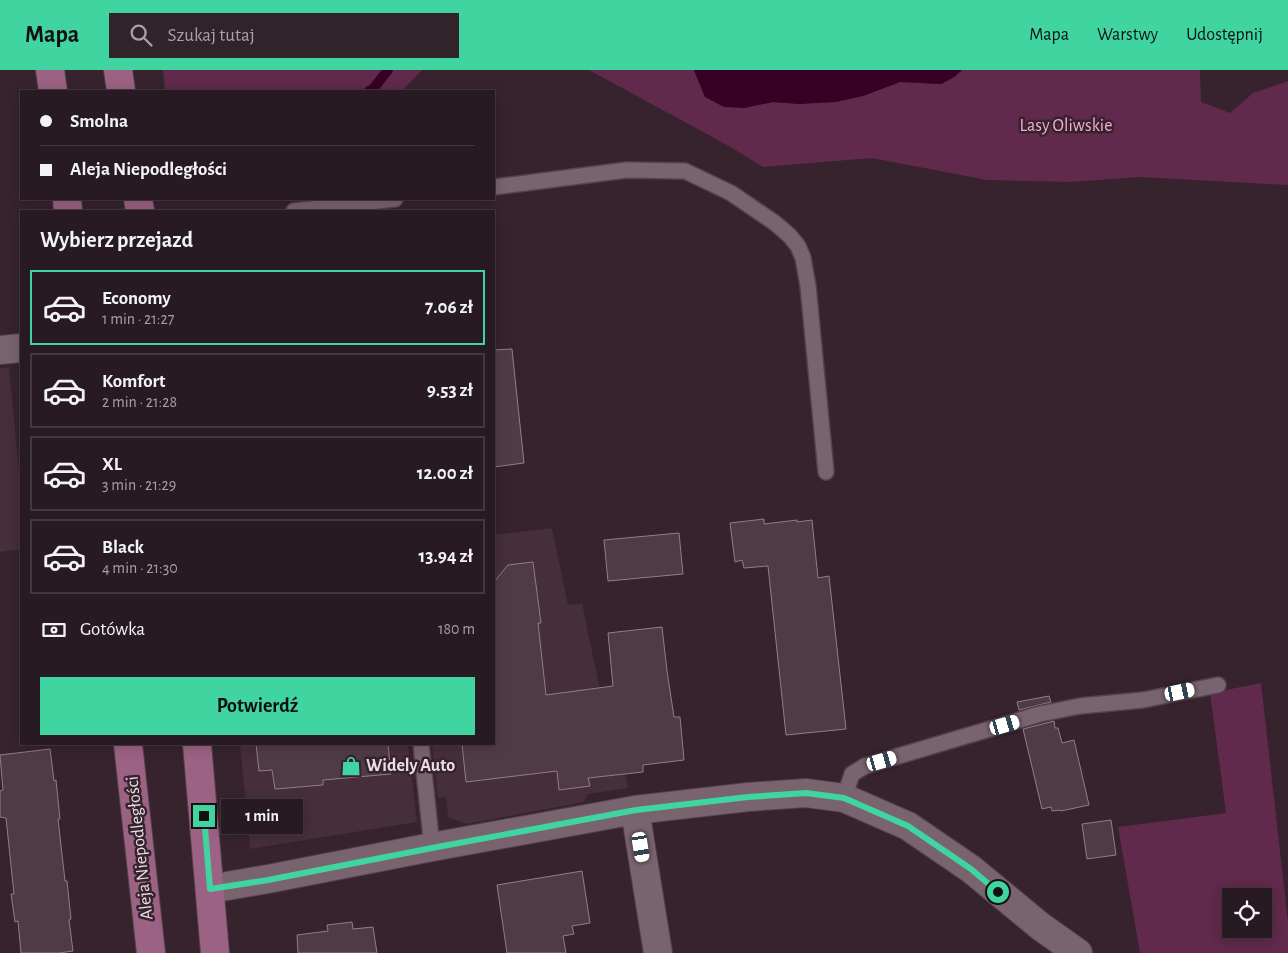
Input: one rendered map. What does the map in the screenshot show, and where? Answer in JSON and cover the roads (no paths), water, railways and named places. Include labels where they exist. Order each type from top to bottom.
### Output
[{"type":"main road","points":[[50,70],[53,90]]},
{"type":"main road","points":[[118,70],[121,90]]},
{"type":"main road","name":"Aleja Niepodległości","points":[[128,745],[151,953]]},
{"type":"main road","points":[[197,745],[215,953]]},
{"type":"street","points":[[0,350],[20,348]]},
{"type":"street","points":[[210,889],[268,880],[636,810],[748,797],[806,793],[844,798],[908,826],[971,869],[1040,926],[1078,953]]},
{"type":"street","points":[[636,810],[658,953]]},
{"type":"lane","points":[[495,187],[626,170],[685,171],[731,193],[775,223],[790,236],[798,246],[803,258],[808,286],[826,472]]},
{"type":"lane","points":[[302,210],[387,200]]},
{"type":"lane","points":[[844,798],[852,774],[865,766],[1040,714],[1080,706],[1143,700],[1218,684]]},
{"type":"lane","points":[[421,745],[432,848]]},
{"type":"waterway","points":[[371,90],[388,70]]},
{"type":"place","name":"Widely Auto","points":[[351,766]]},
{"type":"park label","name":"Lasy Oliwskie","points":[[1066,126]]}]
